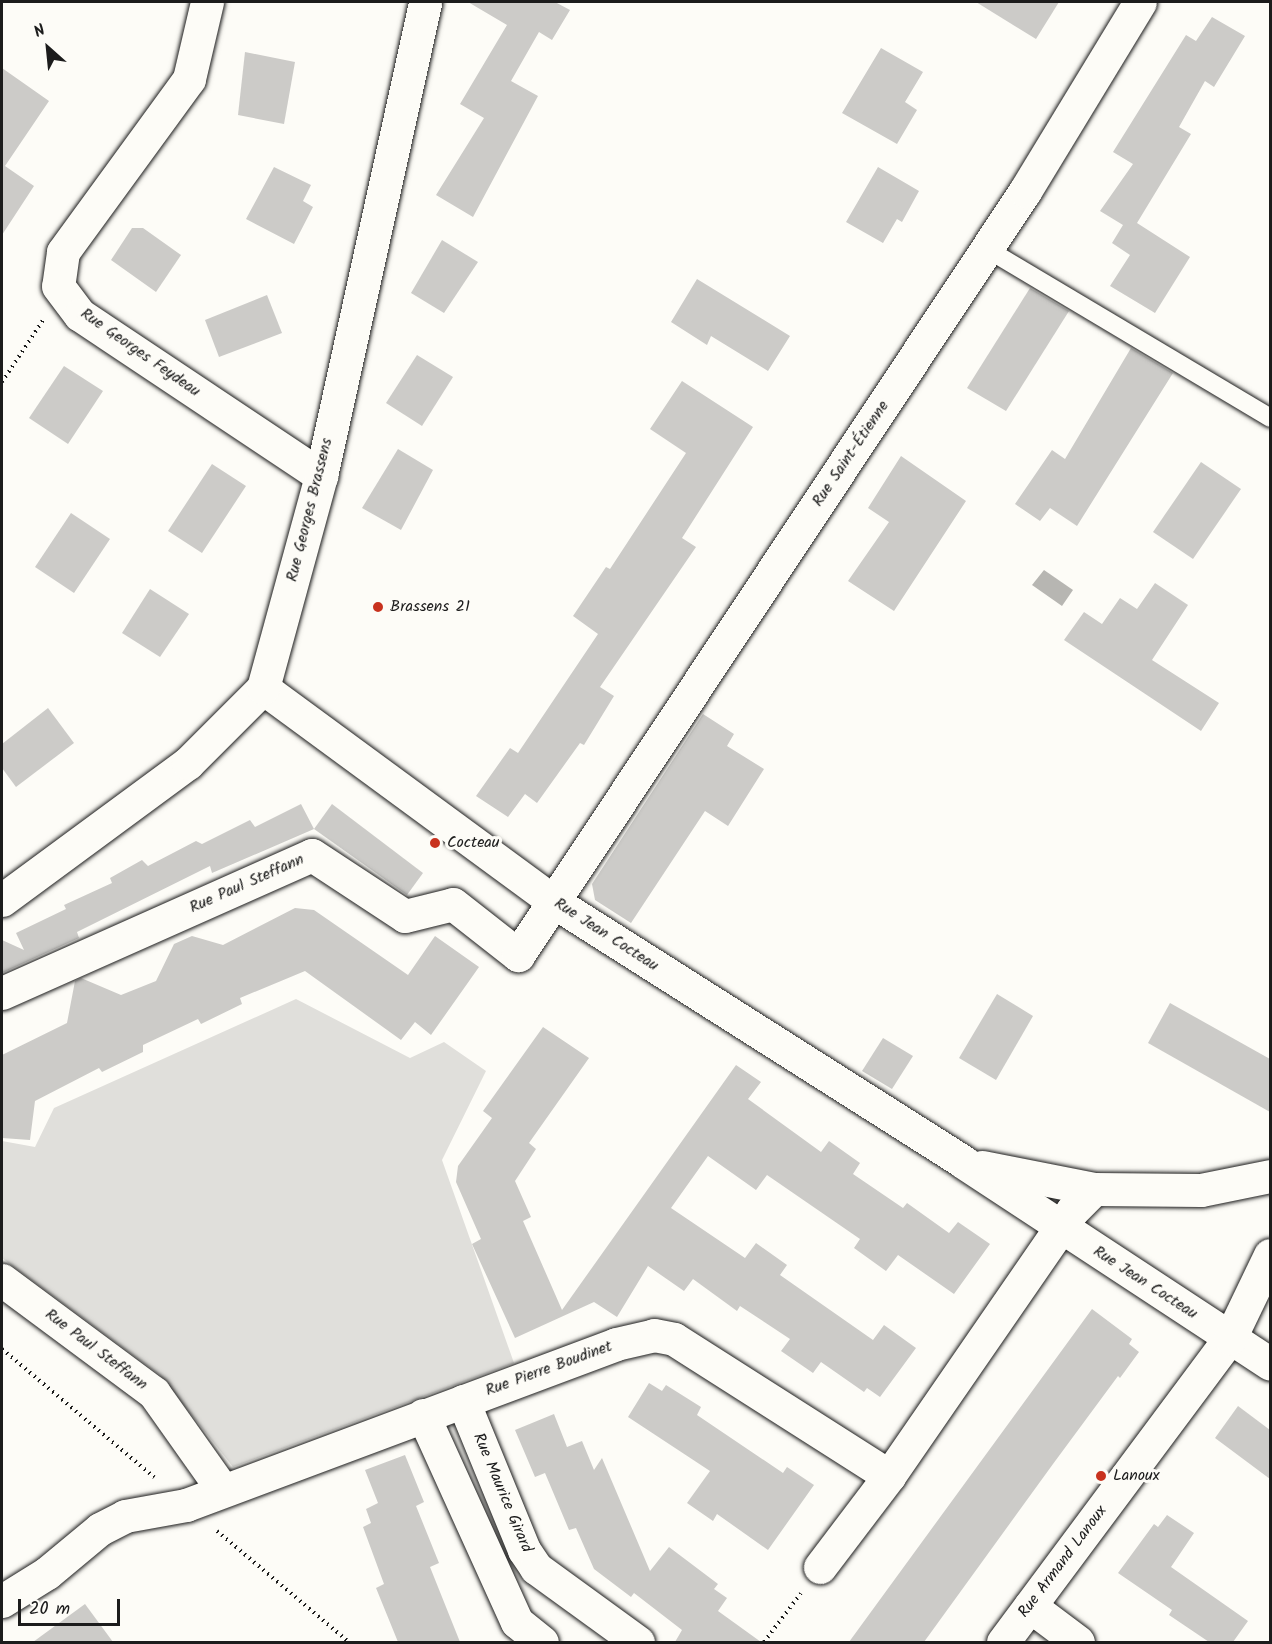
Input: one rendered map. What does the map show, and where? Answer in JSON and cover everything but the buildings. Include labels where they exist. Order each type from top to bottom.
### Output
[{"type":"street","name":"Rue Georges Feydeau","points":[[207,2],[189,79],[63,252],[58,286],[80,315],[321,476]]},
{"type":"street","name":"Rue Georges Brassens","points":[[2,900],[188,763],[263,688],[321,476],[425,2]]},
{"type":"street","name":"Rue Saint-Étienne","points":[[554,902],[987,249],[1140,2]]},
{"type":"street","name":"Rue Jean Cocteau","points":[[263,688],[554,902],[963,1162],[1060,1228],[1270,1364]]},
{"type":"street","name":"Rue Paul Steffann","points":[[2,993],[312,855],[405,916],[453,904],[518,955],[554,902]]},
{"type":"street","name":"Rue Jean Cocteau","points":[[963,1162],[1094,1189],[1201,1190],[1270,1176]]},
{"type":"street","points":[[820,1567],[889,1476],[1060,1228],[1094,1189]]},
{"type":"street","name":"Rue Armand Lanoux","points":[[1003,1642],[1230,1338],[1270,1255]]},
{"type":"street","name":"Rue Paul Steffann","points":[[2,1280],[154,1393],[222,1489]]},
{"type":"street","name":"Rue Pierre Boudinet","points":[[2,1601],[47,1573],[100,1529],[126,1516],[186,1504],[616,1344],[654,1335],[674,1339],[889,1476]]},
{"type":"street","name":"Rue Maurice Girard","points":[[463,1401],[524,1550],[536,1568],[638,1642]]},
{"type":"street","points":[[423,1415],[517,1622],[542,1642]]},
{"type":"street","points":[[1030,1606],[1078,1642]]},
{"type":"lane","points":[[987,249],[1270,418]]},
{"type":"path","points":[[2,382],[46,317],[66,295]]},
{"type":"path","points":[[764,1642],[820,1567]]},
{"type":"shaded area","points":[[1044,570],[1073,590],[1062,606],[1032,585]]},
{"type":"shaded area","points":[[296,999],[410,1058],[444,1042],[486,1071],[442,1160],[514,1363],[233,1467],[160,1375],[2,1258],[2,1141],[35,1147],[54,1108]]},
{"type":"place","name":"Brassens 21","points":[[378,607]]},
{"type":"place","name":"Cocteau","points":[[435,843]]},
{"type":"place","name":"Lanoux","points":[[1101,1476]]}]
